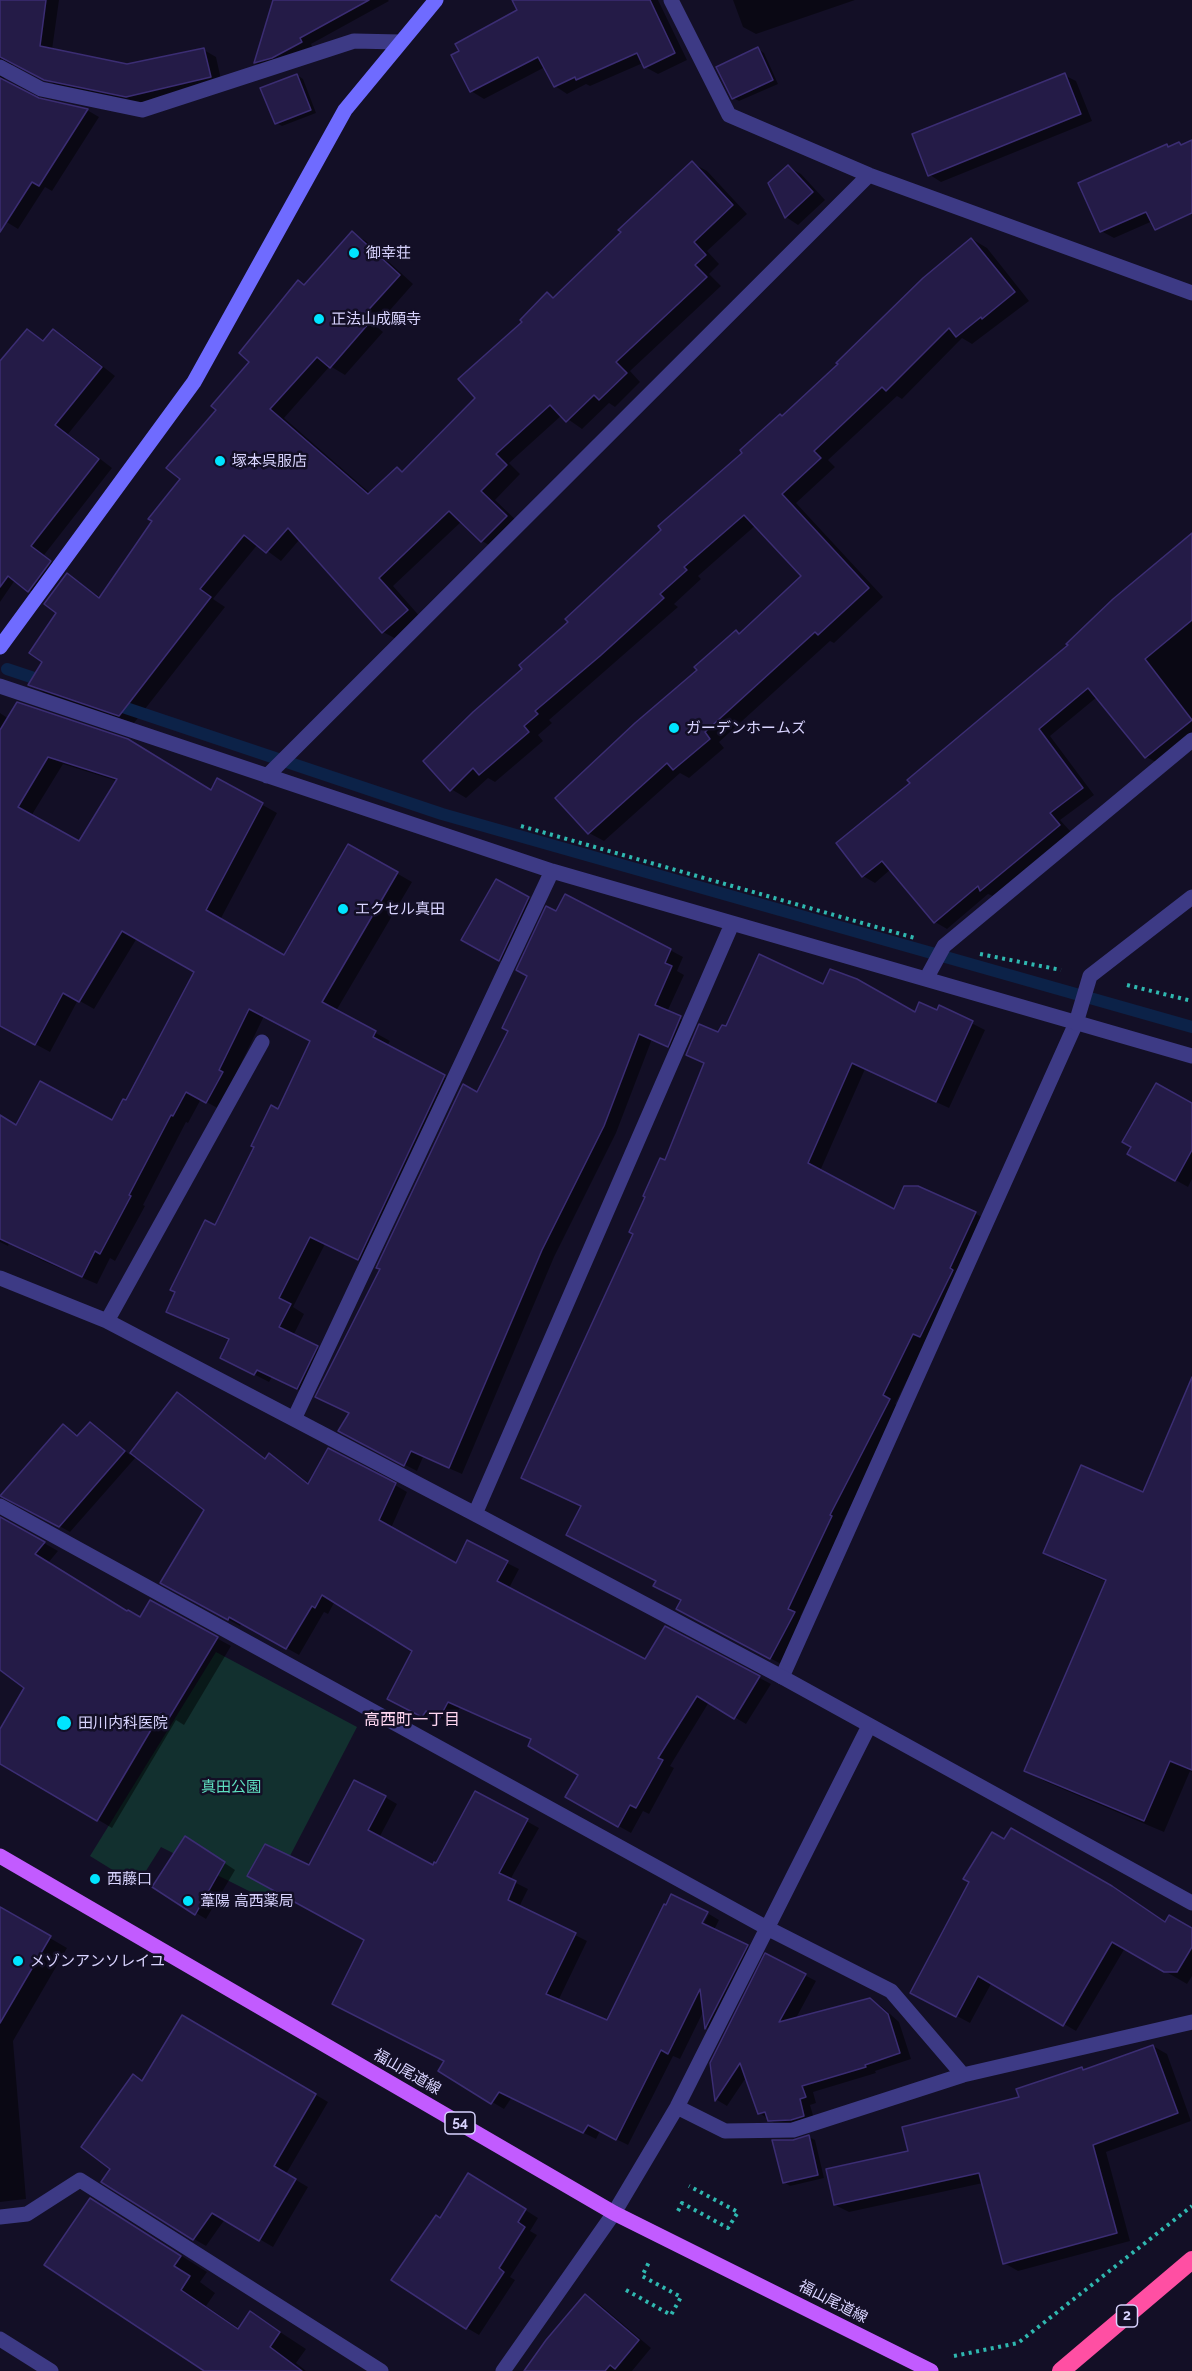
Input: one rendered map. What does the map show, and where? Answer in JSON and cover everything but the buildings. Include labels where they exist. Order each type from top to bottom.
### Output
[{"type":"highway","name":"2","points":[[1061,2371],[1192,2260]]},
{"type":"main road","name":"福山尾道線","points":[[0,1856],[615,2213],[931,2371]]},
{"type":"street","points":[[0,647],[194,382],[345,110],[436,0]]},
{"type":"street","points":[[671,0],[729,116],[869,175],[1192,293]]},
{"type":"street","points":[[0,67],[42,89],[142,110],[354,41],[400,42]]},
{"type":"street","points":[[267,776],[869,175]]},
{"type":"street","points":[[0,686],[552,871],[1192,1056]]},
{"type":"street","points":[[926,979],[944,946],[1192,740]]},
{"type":"street","points":[[294,1419],[552,871]]},
{"type":"street","points":[[782,1677],[1076,1023],[1090,976],[1192,897]]},
{"type":"street","points":[[475,1514],[732,924]]},
{"type":"street","points":[[107,1321],[262,1042]]},
{"type":"street","points":[[0,1278],[107,1321],[294,1419],[782,1677],[1192,1903]]},
{"type":"street","points":[[0,1506],[767,1928],[891,1991],[963,2075]]},
{"type":"street","points":[[503,2371],[615,2213],[677,2107],[869,1726]]},
{"type":"street","points":[[677,2107],[725,2131],[793,2130],[963,2075],[1192,2022]]},
{"type":"street","points":[[0,2217],[27,2214],[80,2180],[381,2371]]},
{"type":"street","points":[[0,2339],[51,2371]]},
{"type":"path","points":[[520,826],[944,946],[1090,976],[1192,1001]]},
{"type":"path","points":[[682,2203],[728,2228],[738,2212],[689,2186]]},
{"type":"path","points":[[915,2363],[1018,2343],[1192,2205]]},
{"type":"path","points":[[627,2290],[671,2315],[681,2297],[642,2276]]},
{"type":"green space","name":"真田公園","points":[[216,1652],[357,1727],[267,1900],[161,1847],[137,1885],[90,1856]]},
{"type":"waterway","points":[[7,669],[49,683]]},
{"type":"waterway","points":[[111,703],[442,814],[1192,1027]]},
{"type":"place","name":"御幸荘","points":[[354,253]]},
{"type":"place","name":"正法山成願寺","points":[[319,319]]},
{"type":"place","name":"塚本呉服店","points":[[220,461]]},
{"type":"place","name":"ガーデンホームズ","points":[[674,728]]},
{"type":"place","name":"エクセル真田","points":[[343,909]]},
{"type":"place","name":"田川内科医院","points":[[64,1723]]},
{"type":"place","name":"西藤口","points":[[95,1879]]},
{"type":"place","name":"葦陽 高西薬局","points":[[188,1901]]},
{"type":"place","name":"メゾンアンソレイユ","points":[[18,1961]]},
{"type":"district","name":"高西町一丁目","points":[[412,1720]]}]
